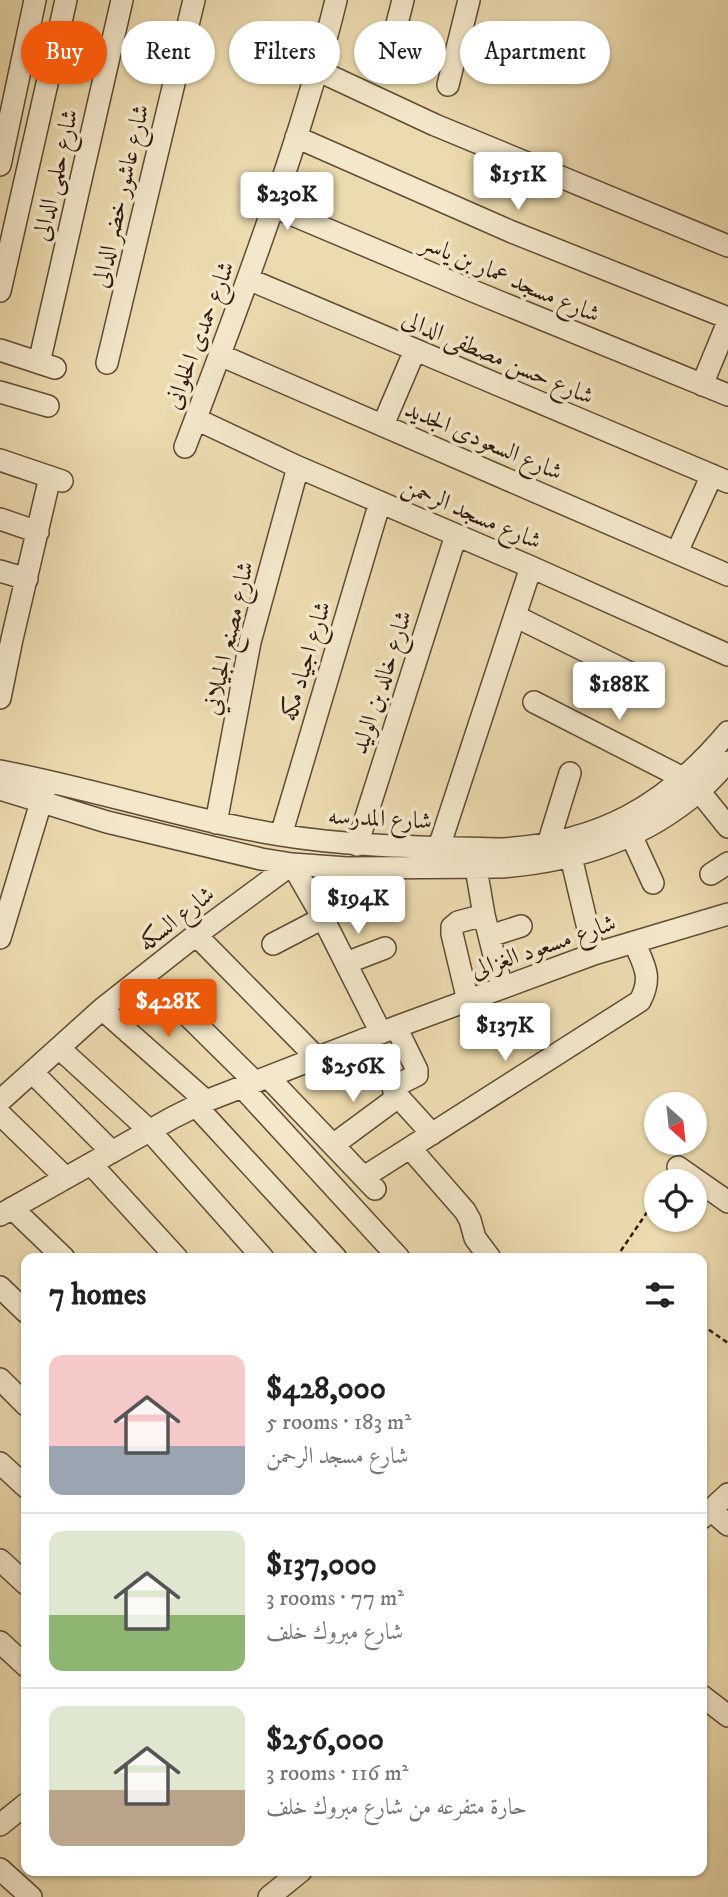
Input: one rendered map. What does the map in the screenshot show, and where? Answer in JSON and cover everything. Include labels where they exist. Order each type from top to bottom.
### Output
[{"type":"street","points":[[0,164],[35,0]]},
{"type":"street","points":[[0,291],[66,0]]},
{"type":"street","name":"شارع حلمى الدالى","points":[[0,350],[47,365],[122,0]]},
{"type":"street","name":"شارع عاشور خضر الدالى","points":[[107,363],[194,0]]},
{"type":"street","name":"شارع حمدى الحلوانى","points":[[330,21],[336,0]]},
{"type":"street","points":[[398,21],[403,0]]},
{"type":"street","points":[[449,85],[469,0]]},
{"type":"street","points":[[340,81],[435,125],[728,246]]},
{"type":"street","name":"شارع حمدى الحلوانى","points":[[185,447],[274,207],[313,84]]},
{"type":"street","points":[[296,137],[512,232],[728,320],[702,385]]},
{"type":"street","name":"شارع مسجد عمار بن ياسر","points":[[274,207],[728,395]]},
{"type":"street","name":"شارع حسن مصطفى الدالى","points":[[248,279],[720,478]]},
{"type":"street","points":[[383,425],[415,350]]},
{"type":"street","name":"شارع السعودى الجديد","points":[[220,355],[728,575]]},
{"type":"street","points":[[0,392],[48,407]]},
{"type":"street","name":"شارع مسجد الرحمن","points":[[196,419],[298,467],[728,655]]},
{"type":"street","points":[[0,460],[56,479],[38,533],[27,579],[6,639],[0,698]]},
{"type":"street","name":"شارع مصنع الجيلاني","points":[[216,823],[250,642],[298,467]]},
{"type":"street","points":[[677,552],[720,478]]},
{"type":"street","name":"شارع اجياد مكه","points":[[281,835],[380,502]]},
{"type":"street","points":[[0,519],[38,533]]},
{"type":"street","name":"شارع خالد بن الوليد","points":[[357,845],[456,535]]},
{"type":"street","points":[[439,847],[531,567]]},
{"type":"street","points":[[0,570],[27,579]]},
{"type":"street","points":[[515,616],[650,683]]},
{"type":"street","points":[[534,702],[692,785],[728,827]]},
{"type":"street","name":"شارع المدرسه","points":[[0,789],[142,831],[231,853],[292,864],[347,868],[524,866],[591,851],[655,822],[692,785],[728,732]]},
{"type":"street","name":"شارع المدرسه","points":[[0,771],[48,780],[216,823],[281,835],[357,845],[502,849],[548,844],[573,838],[621,820],[665,794],[692,785],[728,762]]},
{"type":"street","points":[[548,844],[570,773]]},
{"type":"street","points":[[0,938],[48,780]]},
{"type":"street","points":[[631,835],[653,883]]},
{"type":"street","points":[[571,857],[594,954]]},
{"type":"street","points":[[292,864],[346,963],[417,1070],[414,1078],[396,1084],[393,1087],[394,1092],[432,1135]]},
{"type":"street","name":"شارع السكه","points":[[0,1101],[102,1009],[292,864]]},
{"type":"street","points":[[476,867],[484,915],[502,988]]},
{"type":"street","name":"شارع مسعود الغزالى","points":[[4,1212],[201,1103],[594,954],[728,914]]},
{"type":"street","points":[[468,1000],[452,926],[484,915]]},
{"type":"street","points":[[273,944],[323,918]]},
{"type":"street","points":[[490,936],[521,926]]},
{"type":"street","points":[[196,935],[317,1058]]},
{"type":"street","points":[[179,1007],[255,1082],[333,1145],[369,1183],[410,1148],[640,1001],[647,989],[647,974],[634,942]]},
{"type":"street","points":[[346,963],[385,948]]},
{"type":"street","points":[[102,1009],[201,1103],[332,1253]]},
{"type":"street","points":[[59,1048],[150,1131],[259,1253]]},
{"type":"street","points":[[32,1072],[112,1152]]},
{"type":"street","points":[[255,1082],[395,1253]]},
{"type":"street","points":[[333,1145],[398,1097]]},
{"type":"street","points":[[0,1114],[66,1178]]},
{"type":"street","points":[[410,1148],[465,1211],[475,1238],[487,1253]]},
{"type":"street","points":[[91,1164],[172,1253]]},
{"type":"street","points":[[678,1167],[728,1202]]},
{"type":"street","points":[[4,1212],[57,1253]]},
{"type":"street","points":[[0,1287],[21,1307]]},
{"type":"street","points":[[0,1379],[21,1400]]},
{"type":"street","points":[[0,1463],[21,1482]]},
{"type":"street","points":[[707,1513],[728,1494]]},
{"type":"street","points":[[707,1514],[728,1525]]},
{"type":"street","points":[[0,1560],[21,1579]]},
{"type":"street","points":[[0,1642],[21,1661]]},
{"type":"street","points":[[707,1700],[728,1716]]},
{"type":"street","points":[[0,1825],[21,1808]]},
{"type":"street","points":[[0,1869],[31,1897]]},
{"type":"street","points":[[268,1897],[289,1876]]},
{"type":"path","points":[[619,1253],[644,1217]]},
{"type":"path","points":[[707,1328],[728,1343]]}]
